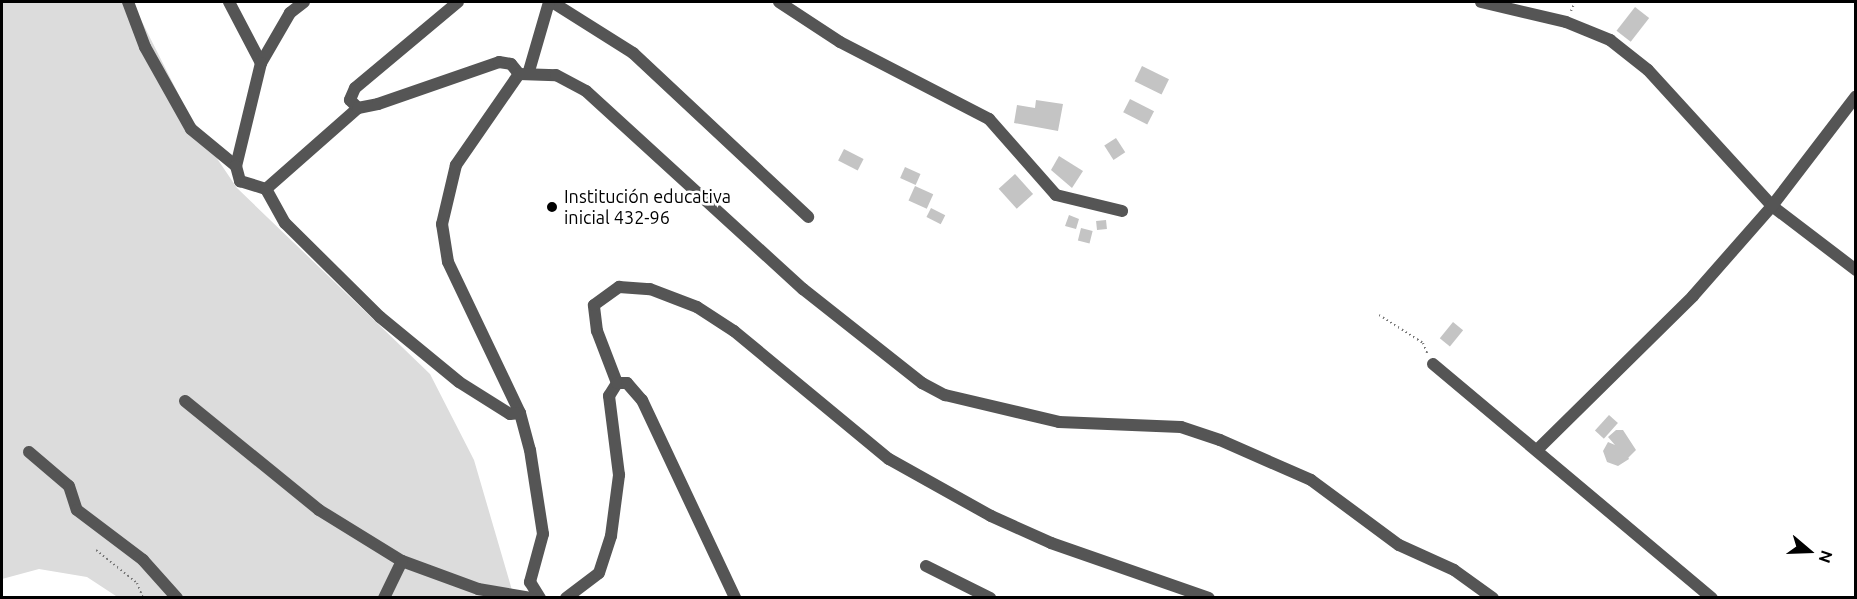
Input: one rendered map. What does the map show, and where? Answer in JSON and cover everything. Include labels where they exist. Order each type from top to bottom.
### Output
[{"type":"street","points":[[128,2],[145,47],[191,129],[236,166],[248,188],[266,189],[358,108],[499,62],[511,64],[524,72],[556,75],[586,91],[803,290],[922,383],[945,395],[1059,422],[1181,427],[1220,440],[1311,480],[1399,544],[1454,570],[1493,597]]},
{"type":"street","points":[[229,2],[261,63]]},
{"type":"street","points":[[236,166],[261,63],[290,13],[304,2]]},
{"type":"street","points":[[358,108],[350,100],[355,88],[458,2]]},
{"type":"street","points":[[540,597],[530,582],[543,534],[543,508],[520,413],[448,262],[442,224],[456,165],[524,72],[550,2],[633,53],[808,217]]},
{"type":"street","points":[[779,2],[840,42],[989,119],[1056,195],[1122,212]]},
{"type":"street","points":[[1481,2],[1566,22],[1610,40],[1655,77],[1772,206],[1856,270]]},
{"type":"street","points":[[1538,449],[1693,296],[1772,206],[1856,96]]},
{"type":"street","points":[[266,189],[285,223],[380,317],[459,382],[510,414],[520,413]]},
{"type":"street","points":[[617,383],[597,331],[594,305],[619,287],[650,290],[697,307],[734,331],[889,459],[991,516],[1051,543],[1209,597]]},
{"type":"street","points":[[1433,364],[1538,449],[1712,597]]},
{"type":"street","points":[[566,597],[599,573],[610,536],[619,475],[609,396],[617,383]]},
{"type":"street","points":[[617,383],[627,383],[642,400],[735,597]]},
{"type":"street","points":[[185,401],[318,510],[402,561],[477,593],[532,597]]},
{"type":"street","points":[[29,452],[69,486],[77,510],[143,560],[177,597]]},
{"type":"street","points":[[384,597],[402,561]]},
{"type":"street","points":[[926,566],[990,597]]},
{"type":"path","points":[[1379,315],[1423,343],[1433,364]]},
{"type":"path","points":[[96,550],[137,583],[143,597]]},
{"type":"shaded area","points":[[2,2],[132,2],[193,123],[237,188],[430,374],[474,460],[514,597],[119,598],[87,577],[39,569],[2,579]]},
{"type":"building","points":[[1635,7],[1649,18],[1631,42],[1617,31]]},
{"type":"building","points":[[1142,66],[1169,79],[1162,94],[1135,81]]},
{"type":"building","points":[[1130,99],[1154,111],[1147,125],[1123,112]]},
{"type":"building","points":[[1036,100],[1063,104],[1058,131],[1014,123],[1017,105],[1035,108]]},
{"type":"building","points":[[1116,138],[1125,152],[1114,160],[1104,146]]},
{"type":"building","points":[[844,149],[864,159],[858,171],[838,161]]},
{"type":"building","points":[[1059,156],[1083,171],[1072,188],[1051,170]]},
{"type":"building","points":[[905,167],[921,174],[916,185],[900,178]]},
{"type":"building","points":[[1015,174],[1033,194],[1017,209],[999,189]]},
{"type":"building","points":[[915,186],[933,194],[927,209],[908,201]]},
{"type":"building","points":[[931,208],[945,215],[941,224],[926,217]]},
{"type":"building","points":[[1069,215],[1079,219],[1076,229],[1065,226]]},
{"type":"building","points":[[1106,220],[1107,229],[1097,230],[1096,221]]},
{"type":"building","points":[[1081,228],[1093,231],[1089,244],[1078,241]]},
{"type":"building","points":[[1453,322],[1463,330],[1450,347],[1440,338]]},
{"type":"building","points":[[1609,415],[1618,423],[1604,439],[1595,431]]},
{"type":"building","points":[[1616,430],[1623,430],[1636,450],[1629,459],[1618,466],[1607,462],[1603,451],[1608,442],[1615,445],[1608,437]]},
{"type":"place","name":"Institución educativa inicial 432-96","points":[[552,207]]}]
